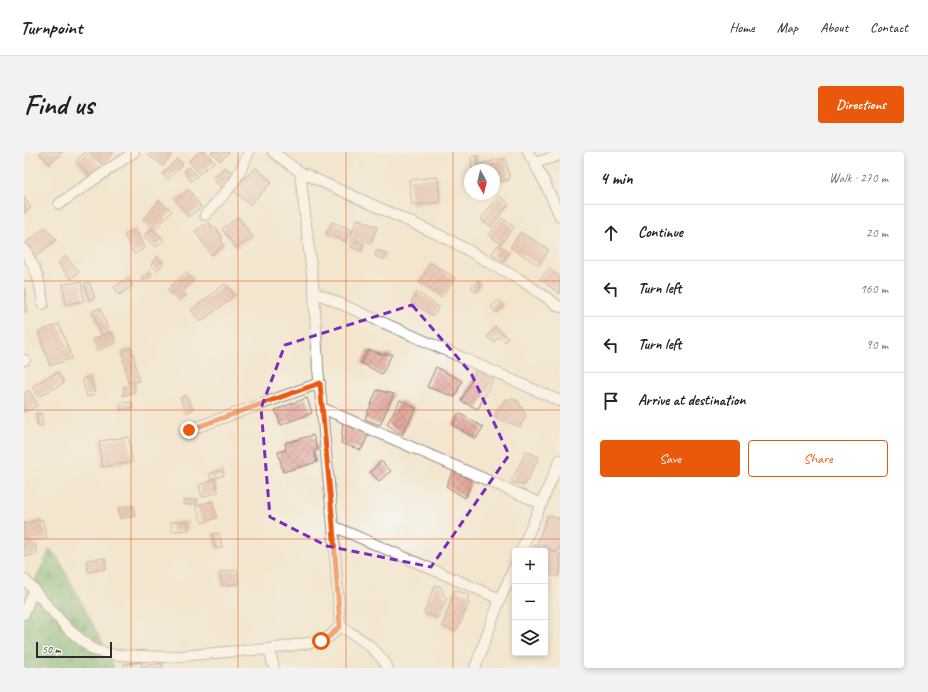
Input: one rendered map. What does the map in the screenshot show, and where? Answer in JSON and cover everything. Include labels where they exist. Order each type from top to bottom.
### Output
[{"type":"street","points":[[59,204],[134,152]]},
{"type":"street","points":[[205,215],[236,179],[249,152]]},
{"type":"street","points":[[273,152],[300,172],[448,239],[524,282],[560,306]]},
{"type":"street","points":[[528,152],[535,163],[560,216]]},
{"type":"street","points":[[535,163],[560,155]]},
{"type":"street","points":[[24,579],[69,630],[94,650],[115,655],[169,657],[269,649],[321,641],[330,636],[340,626],[314,292],[300,172]]},
{"type":"street","points":[[24,249],[35,266],[40,283],[43,304]]},
{"type":"street","points":[[314,292],[560,401]]},
{"type":"street","points":[[189,430],[320,383]]},
{"type":"street","points":[[322,408],[542,504]]},
{"type":"street","points":[[523,548],[560,460]]},
{"type":"street","points":[[333,526],[500,599]]},
{"type":"street","points":[[474,668],[500,599],[512,573]]},
{"type":"street","points":[[24,614],[34,589]]},
{"type":"street","points":[[340,626],[373,648],[383,659],[388,668]]},
{"type":"street","points":[[269,649],[274,668]]},
{"type":"street","points":[[169,657],[172,668]]},
{"type":"highlighted area","points":[[412,305],[471,373],[509,455],[431,567],[327,546],[270,517],[261,408],[285,345]]},
{"type":"green space","points":[[50,549],[58,558],[109,655],[114,668],[24,668],[25,601]]},
{"type":"building","points":[[39,152],[63,152],[49,164]]},
{"type":"building","points":[[85,152],[101,170],[92,179],[76,161]]},
{"type":"building","points":[[89,152],[114,152],[103,165]]},
{"type":"building","points":[[152,152],[173,152],[163,166],[149,155]]},
{"type":"building","points":[[200,152],[206,152],[214,162],[199,174],[189,161]]},
{"type":"building","points":[[211,152],[229,152],[220,161]]},
{"type":"building","points":[[478,155],[478,164],[472,164],[471,158]]},
{"type":"building","points":[[505,158],[510,179],[500,182],[500,164],[481,164]]},
{"type":"building","points":[[177,159],[183,164],[168,179],[162,174]]},
{"type":"building","points":[[189,167],[197,176],[191,181],[184,172]]},
{"type":"building","points":[[225,167],[231,172],[229,174],[233,178],[223,189],[213,179]]},
{"type":"building","points":[[256,168],[272,182],[250,205],[232,189]]},
{"type":"building","points":[[438,177],[440,202],[412,205],[409,180]]},
{"type":"building","points":[[189,190],[201,207],[188,217],[175,200]]},
{"type":"building","points":[[24,196],[31,208],[24,213]]},
{"type":"building","points":[[500,197],[509,204],[491,227],[481,219],[496,200],[500,200]]},
{"type":"building","points":[[159,201],[172,211],[155,230],[143,220]]},
{"type":"building","points":[[238,217],[253,237],[236,248],[222,229]]},
{"type":"building","points":[[502,218],[514,227],[501,244],[489,235]]},
{"type":"building","points":[[357,219],[377,227],[371,243],[351,237]]},
{"type":"building","points":[[209,222],[213,229],[216,227],[222,237],[220,238],[224,246],[211,255],[195,231]]},
{"type":"building","points":[[332,222],[352,230],[346,242],[326,233]]},
{"type":"building","points":[[45,227],[56,240],[34,258],[24,244]]},
{"type":"building","points":[[151,228],[164,239],[156,247],[144,237]]},
{"type":"building","points":[[135,229],[145,248],[134,254],[124,235]]},
{"type":"building","points":[[521,232],[549,250],[539,265],[510,247]]},
{"type":"building","points":[[352,240],[364,244],[362,252],[349,246]]},
{"type":"building","points":[[498,245],[509,252],[503,262],[492,254]]},
{"type":"building","points":[[376,250],[386,253],[384,260],[375,256]]},
{"type":"building","points":[[66,256],[79,272],[71,279],[58,263]]},
{"type":"building","points":[[158,257],[164,263],[157,271],[151,265]]},
{"type":"building","points":[[431,263],[455,278],[442,297],[419,282]]},
{"type":"building","points":[[549,268],[560,277],[560,294],[540,279]]},
{"type":"building","points":[[150,272],[152,277],[142,281],[141,277]]},
{"type":"building","points":[[186,272],[194,280],[182,291],[186,295],[180,301],[168,289]]},
{"type":"building","points":[[128,278],[133,286],[119,295],[114,287]]},
{"type":"building","points":[[477,280],[482,285],[476,292],[471,287]]},
{"type":"building","points":[[81,282],[84,301],[66,304],[63,284]]},
{"type":"building","points":[[89,282],[95,298],[89,300],[84,284]]},
{"type":"building","points":[[225,284],[235,296],[200,322],[191,310]]},
{"type":"building","points":[[25,288],[27,312],[24,312]]},
{"type":"building","points":[[417,292],[439,307],[433,316],[411,302]]},
{"type":"building","points":[[499,300],[504,306],[496,313],[491,307]]},
{"type":"building","points":[[100,308],[109,332],[101,335],[92,311]]},
{"type":"building","points":[[59,324],[72,358],[50,366],[38,332]]},
{"type":"building","points":[[495,327],[508,338],[505,342],[498,337],[494,342],[487,337]]},
{"type":"building","points":[[112,332],[116,343],[97,351],[93,339]]},
{"type":"building","points":[[132,348],[139,381],[128,383],[122,350]]},
{"type":"building","points":[[368,350],[381,354],[392,354],[382,374],[361,363]]},
{"type":"building","points":[[436,367],[462,381],[455,397],[427,387]]},
{"type":"building","points":[[478,367],[494,377],[478,409],[461,401]]},
{"type":"building","points":[[58,372],[64,383],[38,397],[32,386]]},
{"type":"building","points":[[90,377],[95,394],[87,397],[82,379]]},
{"type":"building","points":[[135,384],[135,392],[123,396],[123,387]]},
{"type":"building","points":[[29,390],[38,405],[24,413],[24,393]]},
{"type":"building","points":[[377,390],[394,394],[380,425],[365,419]]},
{"type":"building","points":[[186,395],[193,409],[187,413],[180,398]]},
{"type":"building","points":[[307,398],[312,413],[281,425],[275,410]]},
{"type":"building","points":[[505,399],[517,400],[526,415],[520,427],[496,418],[496,413]]},
{"type":"building","points":[[400,400],[416,408],[402,435],[387,424]]},
{"type":"building","points":[[132,402],[133,408],[120,410],[120,403]]},
{"type":"building","points":[[41,413],[43,426],[38,426],[36,414]]},
{"type":"building","points":[[459,413],[483,427],[476,439],[452,425]]},
{"type":"building","points":[[343,421],[370,432],[361,450],[341,443]]},
{"type":"building","points":[[313,435],[318,450],[314,451],[317,462],[283,472],[278,452],[286,450],[285,443]]},
{"type":"building","points":[[129,437],[132,462],[102,467],[99,441]]},
{"type":"building","points":[[526,451],[539,457],[525,485],[511,482]]},
{"type":"building","points":[[381,461],[391,471],[379,481],[370,472]]},
{"type":"building","points":[[223,470],[224,475],[211,479],[209,474]]},
{"type":"building","points":[[454,470],[472,481],[465,498],[446,486]]},
{"type":"building","points":[[215,479],[218,492],[202,497],[199,485]]},
{"type":"building","points":[[197,499],[197,504],[183,505],[183,500]]},
{"type":"building","points":[[212,501],[217,518],[202,523],[196,506]]},
{"type":"building","points":[[133,505],[135,516],[120,519],[118,508]]},
{"type":"building","points":[[548,515],[560,519],[560,545],[558,552],[537,543]]},
{"type":"building","points":[[42,519],[47,538],[34,540],[38,554],[25,557],[24,524]]},
{"type":"building","points":[[188,521],[189,530],[172,531],[171,522]]},
{"type":"building","points":[[219,533],[222,547],[215,549],[212,534]]},
{"type":"building","points":[[534,545],[543,548],[533,548]]},
{"type":"building","points":[[548,550],[560,554],[560,572],[558,577],[548,574]]},
{"type":"building","points":[[105,558],[106,569],[88,572],[86,560]]},
{"type":"building","points":[[237,570],[239,584],[222,586],[220,572]]},
{"type":"building","points":[[435,585],[441,587],[443,591],[442,594],[447,598],[438,618],[424,613]]},
{"type":"building","points":[[455,590],[469,595],[467,601],[469,603],[458,628],[455,631],[442,626]]},
{"type":"building","points":[[141,662],[142,667],[145,666],[146,668],[124,668],[124,664]]},
{"type":"building","points":[[162,663],[163,668],[146,668],[146,666]]},
{"type":"route","points":[[189,430],[320,383],[333,526],[340,626],[330,636],[321,641]]}]
